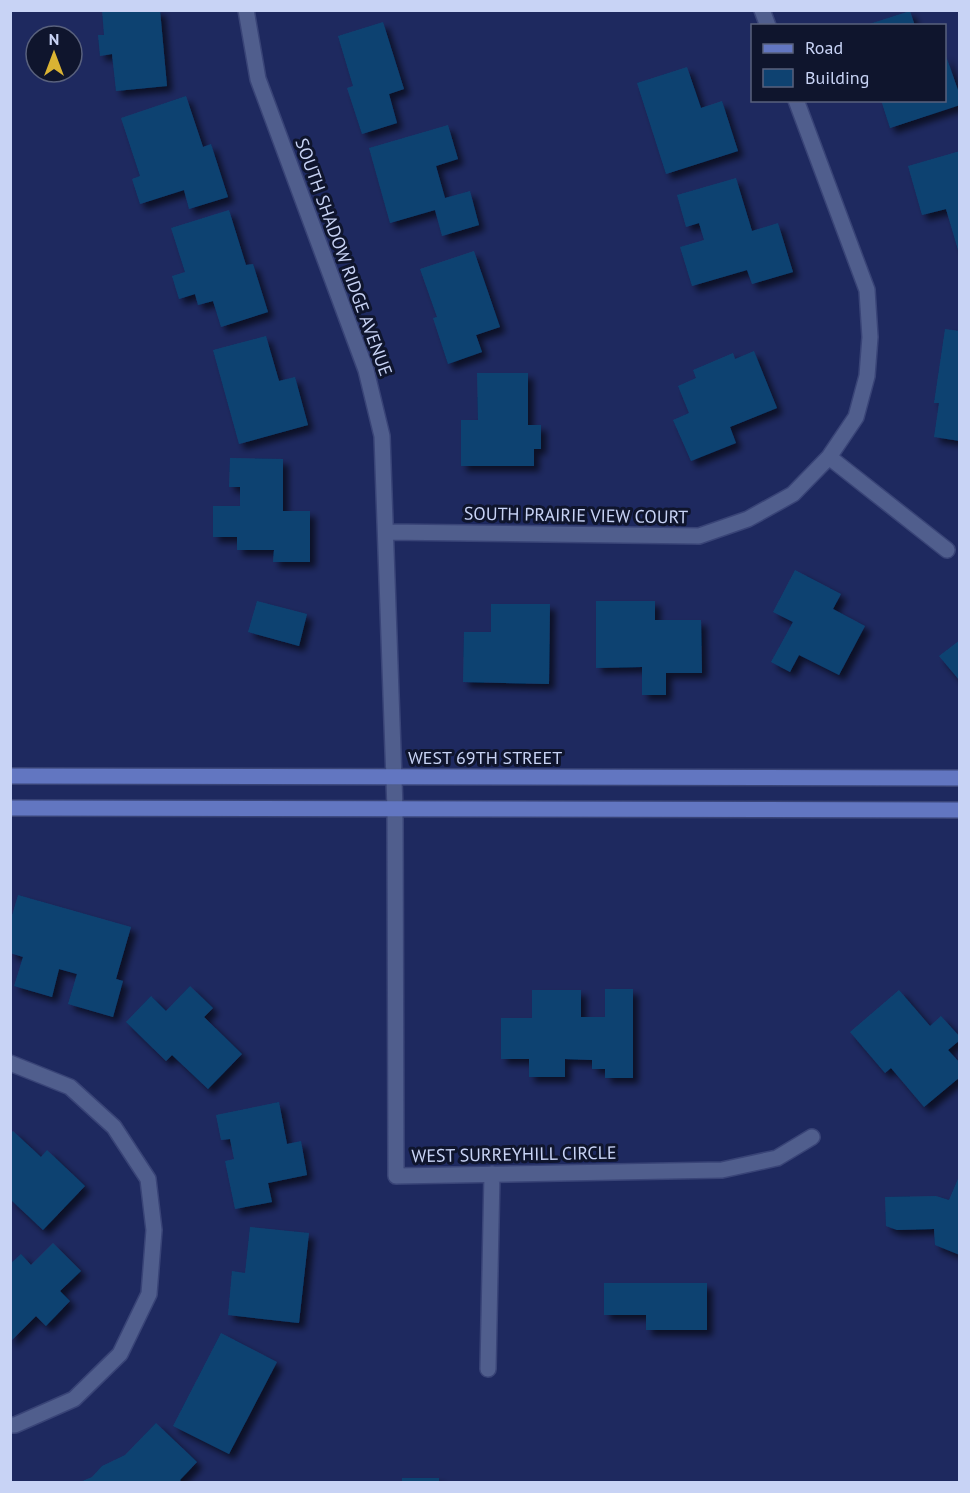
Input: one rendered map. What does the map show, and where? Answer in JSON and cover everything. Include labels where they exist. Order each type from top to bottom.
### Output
[{"type":"main road","name":"WEST 69TH STREET","points":[[10,776],[960,778]]},
{"type":"main road","points":[[10,808],[960,810]]},
{"type":"street","name":"SOUTH SHADOW RIDGE AVENUE","points":[[246,10],[258,79],[366,370],[382,436],[395,809]]},
{"type":"street","name":"SOUTH PRAIRIE VIEW COURT","points":[[386,532],[699,536],[748,519],[793,494],[829,457],[856,417],[867,376],[870,337],[867,290],[797,102]]},
{"type":"street","points":[[829,457],[946,550]]},
{"type":"street","name":"WEST SURREYHILL CIRCLE","points":[[395,809],[396,1176],[722,1170],[777,1158],[812,1137]]},
{"type":"street","points":[[10,1063],[70,1087],[114,1127],[148,1179],[154,1230],[149,1294],[120,1354],[74,1399],[15,1425],[10,1425]]},
{"type":"street","points":[[488,1369],[492,1174]]},
{"type":"building","points":[[102,10],[160,10],[167,86],[116,91],[112,54],[100,56],[98,35],[104,35]]},
{"type":"building","points":[[910,11],[914,24],[869,24]]},
{"type":"building","points":[[383,22],[404,89],[389,94],[397,123],[362,134],[347,88],[353,86],[338,36]]},
{"type":"building","points":[[946,56],[960,96],[960,105],[890,128],[882,102],[946,102]]},
{"type":"building","points":[[687,67],[701,108],[722,101],[738,151],[666,174],[637,83]]},
{"type":"building","points":[[186,96],[203,147],[211,144],[228,197],[189,209],[184,190],[140,204],[132,179],[140,176],[121,118]]},
{"type":"building","points":[[448,125],[458,159],[436,166],[445,198],[470,191],[479,225],[442,236],[435,210],[390,223],[369,148]]},
{"type":"building","points":[[960,151],[960,250],[958,250],[946,209],[922,215],[908,166]]},
{"type":"building","points":[[736,178],[752,231],[778,223],[793,272],[752,284],[747,270],[692,286],[680,247],[704,240],[699,223],[686,227],[677,195]]},
{"type":"building","points":[[229,210],[246,265],[253,264],[268,312],[221,327],[213,301],[198,305],[195,294],[179,299],[172,276],[185,272],[171,228]]},
{"type":"building","points":[[474,251],[500,327],[476,335],[482,352],[448,364],[433,318],[437,317],[420,269]]},
{"type":"building","points":[[945,329],[960,331],[960,441],[934,437],[939,403],[934,403]]},
{"type":"building","points":[[266,336],[279,381],[295,377],[308,425],[239,444],[213,350]]},
{"type":"building","points":[[754,351],[777,408],[730,427],[736,443],[691,461],[673,420],[689,413],[678,386],[696,378],[693,370],[733,353],[735,359]]},
{"type":"building","points":[[477,373],[528,373],[528,425],[541,425],[541,449],[534,449],[534,466],[461,466],[461,420],[478,420]]},
{"type":"building","points":[[230,458],[283,459],[283,511],[310,511],[310,562],[273,562],[274,550],[237,550],[237,537],[213,537],[213,506],[240,506],[240,487],[229,487]]},
{"type":"building","points":[[795,570],[841,594],[833,609],[865,626],[839,675],[799,655],[790,672],[771,662],[793,622],[773,612]]},
{"type":"building","points":[[257,601],[307,614],[299,646],[248,632]]},
{"type":"building","points":[[596,601],[655,601],[655,620],[701,620],[702,673],[666,673],[666,695],[642,695],[642,667],[596,668]]},
{"type":"building","points":[[491,604],[550,604],[549,684],[463,682],[464,632],[491,632]]},
{"type":"building","points":[[960,640],[960,681],[939,656]]},
{"type":"building","points":[[18,895],[131,927],[116,979],[123,981],[113,1017],[68,1004],[77,974],[59,969],[52,997],[14,986],[23,957],[10,953],[10,922]]},
{"type":"building","points":[[190,986],[213,1008],[204,1017],[242,1054],[208,1089],[172,1055],[166,1061],[126,1022],[151,996],[166,1011]]},
{"type":"building","points":[[605,989],[633,989],[633,1078],[605,1078],[605,1069],[592,1069],[592,1060],[565,1059],[565,1077],[529,1077],[529,1059],[501,1059],[501,1018],[532,1018],[532,990],[581,990],[581,1017],[605,1017]]},
{"type":"building","points":[[899,990],[930,1026],[941,1016],[960,1037],[960,1040],[948,1050],[960,1063],[960,1077],[924,1107],[891,1068],[885,1073],[850,1032]]},
{"type":"building","points":[[279,1102],[287,1144],[301,1141],[307,1175],[268,1183],[272,1202],[235,1209],[225,1161],[234,1159],[230,1139],[221,1140],[216,1115]]},
{"type":"building","points":[[13,1131],[41,1157],[47,1150],[85,1186],[43,1230],[10,1199],[10,1134]]},
{"type":"building","points":[[960,1174],[960,1255],[935,1245],[934,1229],[897,1230],[886,1226],[885,1197],[936,1196],[949,1200]]},
{"type":"building","points":[[250,1227],[309,1233],[299,1323],[228,1315],[232,1271],[245,1273]]},
{"type":"building","points":[[53,1243],[81,1271],[60,1291],[70,1301],[46,1326],[36,1316],[10,1342],[10,1264],[21,1254],[31,1265]]},
{"type":"building","points":[[604,1283],[707,1283],[707,1330],[646,1330],[646,1315],[604,1315]]},
{"type":"building","points":[[221,1333],[277,1362],[229,1454],[173,1426]]},
{"type":"building","points":[[156,1423],[197,1462],[180,1480],[181,1482],[80,1482],[92,1477],[102,1466],[125,1455]]},
{"type":"building","points":[[402,1478],[439,1478],[439,1482],[402,1482]]}]
